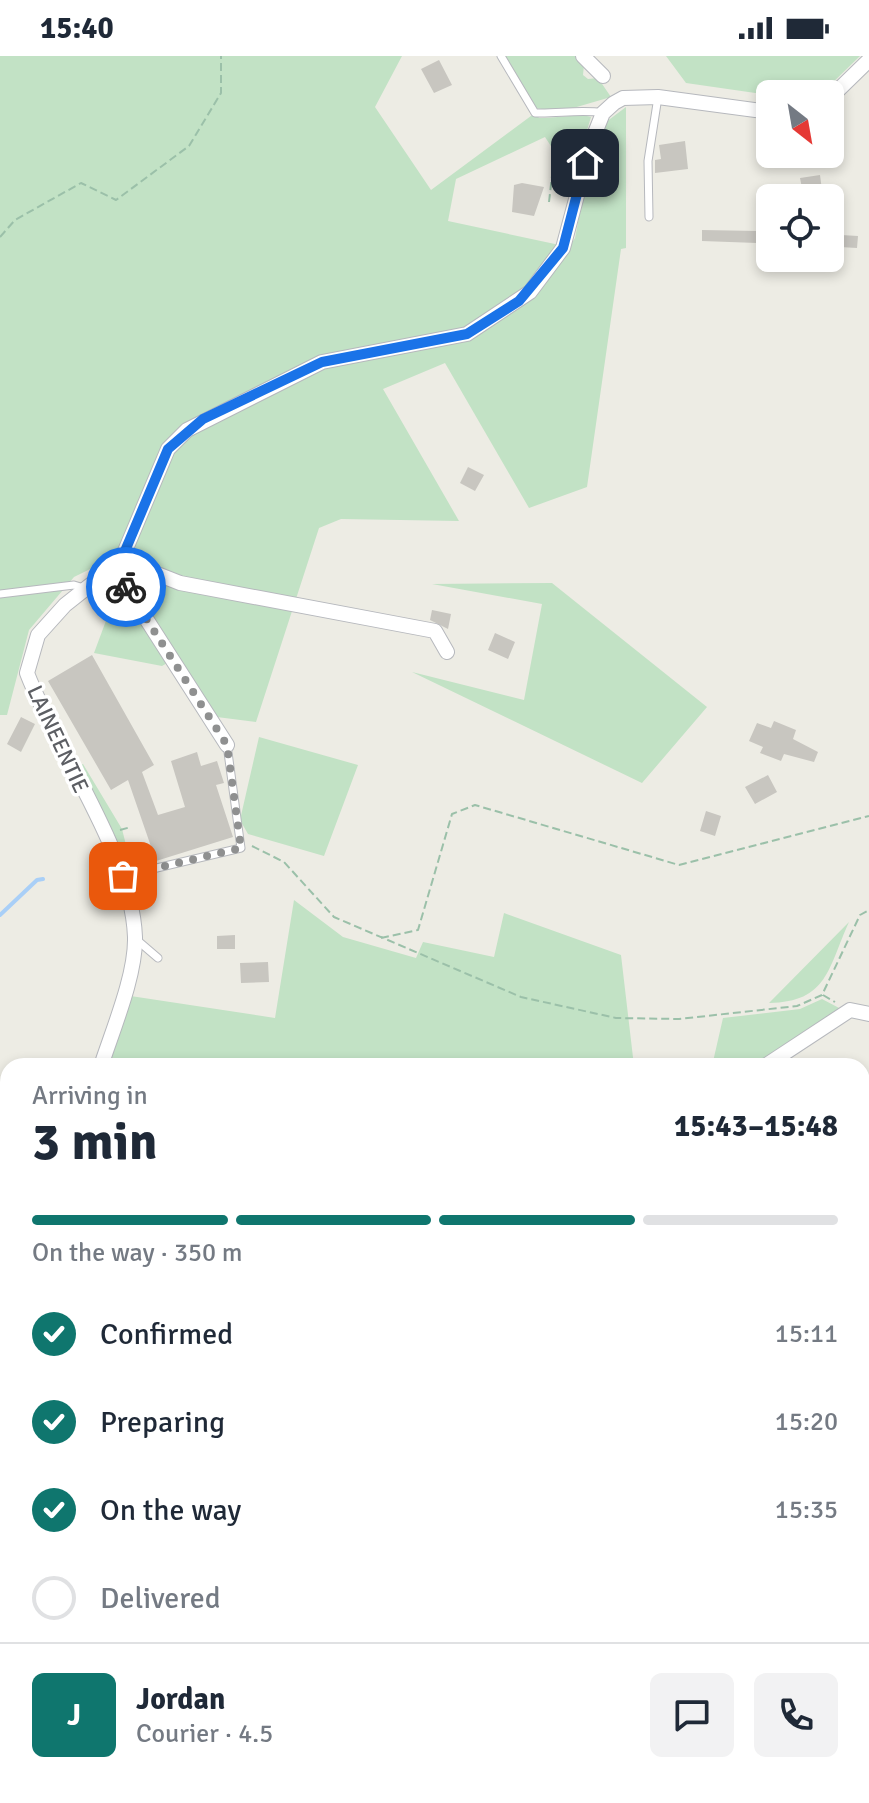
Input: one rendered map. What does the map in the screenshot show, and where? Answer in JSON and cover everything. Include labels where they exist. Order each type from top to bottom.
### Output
[{"type":"street","points":[[583,56],[603,76]]},
{"type":"street","points":[[844,84],[869,60]]},
{"type":"street","points":[[603,113],[623,98],[658,97],[756,110]]},
{"type":"street","name":"LAINEENTIE","points":[[104,1058],[124,995],[135,938],[123,876],[27,673],[38,635],[85,588],[113,567],[125,551],[168,449],[203,419],[322,362],[467,334],[530,292],[563,248],[591,143],[603,113]]},
{"type":"street","points":[[125,551],[147,570],[180,583],[435,631],[447,652]]},
{"type":"street","points":[[113,567],[227,745]]},
{"type":"street","points":[[777,1058],[850,1010],[869,1014]]},
{"type":"lane","points":[[501,56],[535,113],[569,114],[589,110],[603,113]]},
{"type":"lane","points":[[649,217],[648,161],[658,97]]},
{"type":"lane","points":[[0,594],[74,585],[85,588]]},
{"type":"lane","points":[[123,876],[241,848],[227,745]]},
{"type":"lane","points":[[135,938],[158,958]]},
{"type":"path","points":[[0,237],[15,220],[81,183],[116,200],[189,146],[221,93],[221,56]]},
{"type":"path","points":[[549,202],[557,167],[582,145],[591,143]]},
{"type":"path","points":[[379,938],[418,930],[452,814],[475,805],[679,865],[869,816]]},
{"type":"path","points":[[241,848],[255,846],[284,862],[334,917],[379,938],[521,997],[616,1018],[679,1019],[797,1006],[822,995],[860,915],[869,910]]},
{"type":"green space","points":[[0,56],[402,56],[375,107],[431,190],[535,113],[539,118],[591,117],[585,137],[560,160],[545,137],[456,179],[448,221],[569,247],[575,238],[592,150],[606,122],[626,107],[626,248],[621,249],[587,487],[529,508],[445,363],[383,389],[459,521],[341,519],[319,528],[256,722],[209,716],[176,658],[162,666],[94,653],[133,548],[74,577],[29,630],[7,715],[0,715]]},
{"type":"green space","points":[[501,56],[575,56],[584,65],[583,75],[588,79],[598,78],[611,97],[563,111],[532,108]]},
{"type":"green space","points":[[666,56],[860,56],[835,80],[756,80],[756,93],[686,83]]},
{"type":"green space","points":[[552,583],[707,707],[642,783],[412,672],[524,700],[542,604],[432,584]]},
{"type":"green space","points":[[259,737],[358,765],[324,856],[248,834],[240,820]]},
{"type":"green space","points":[[83,764],[122,829],[133,873],[123,876],[72,769]]},
{"type":"green space","points":[[294,900],[343,937],[416,958],[423,942],[494,957],[504,913],[621,955],[633,1058],[104,1058],[124,995],[275,1018]]},
{"type":"green space","points":[[849,922],[830,968],[815,989],[789,1001],[769,1003]]},
{"type":"green space","points":[[822,999],[841,1009],[768,1058],[714,1058],[723,1018],[800,1009]]},
{"type":"building","points":[[439,60],[452,85],[434,93],[421,69]]},
{"type":"building","points":[[685,141],[688,169],[655,173],[655,160],[661,159],[659,145]]},
{"type":"building","points":[[820,175],[821,184],[801,184],[800,178]]},
{"type":"building","points":[[522,183],[544,187],[534,216],[512,212],[514,185]]},
{"type":"building","points":[[702,230],[756,231],[756,243],[702,241]]},
{"type":"building","points":[[844,235],[858,236],[857,248],[844,247]]},
{"type":"building","points":[[468,467],[484,475],[475,491],[460,483]]},
{"type":"building","points":[[432,610],[451,614],[448,629],[430,620]]},
{"type":"building","points":[[495,633],[515,642],[508,659],[488,650]]},
{"type":"building","points":[[92,655],[154,765],[142,772],[158,815],[185,807],[171,761],[197,752],[201,766],[217,761],[224,783],[216,785],[233,837],[156,861],[128,780],[111,790],[48,681]]},
{"type":"building","points":[[21,717],[35,724],[21,752],[7,744]]},
{"type":"building","points":[[774,721],[796,730],[793,739],[818,752],[814,762],[784,754],[781,761],[760,753],[763,747],[749,741],[757,723],[771,728]]},
{"type":"building","points":[[768,775],[777,792],[755,804],[745,787]]},
{"type":"building","points":[[706,811],[721,816],[715,836],[700,831]]},
{"type":"building","points":[[235,935],[235,949],[217,949],[217,936]]},
{"type":"building","points":[[268,962],[269,982],[241,983],[240,963]]},
{"type":"waterway","points":[[0,915],[37,880],[43,879]]},
{"type":"way so far","points":[[123,876],[241,848],[227,745],[126,587]]},
{"type":"route","points":[[126,587],[113,567],[125,551],[168,449],[187,430],[203,419],[322,362],[354,353],[451,340],[486,324],[530,292],[563,248],[585,163]]}]
